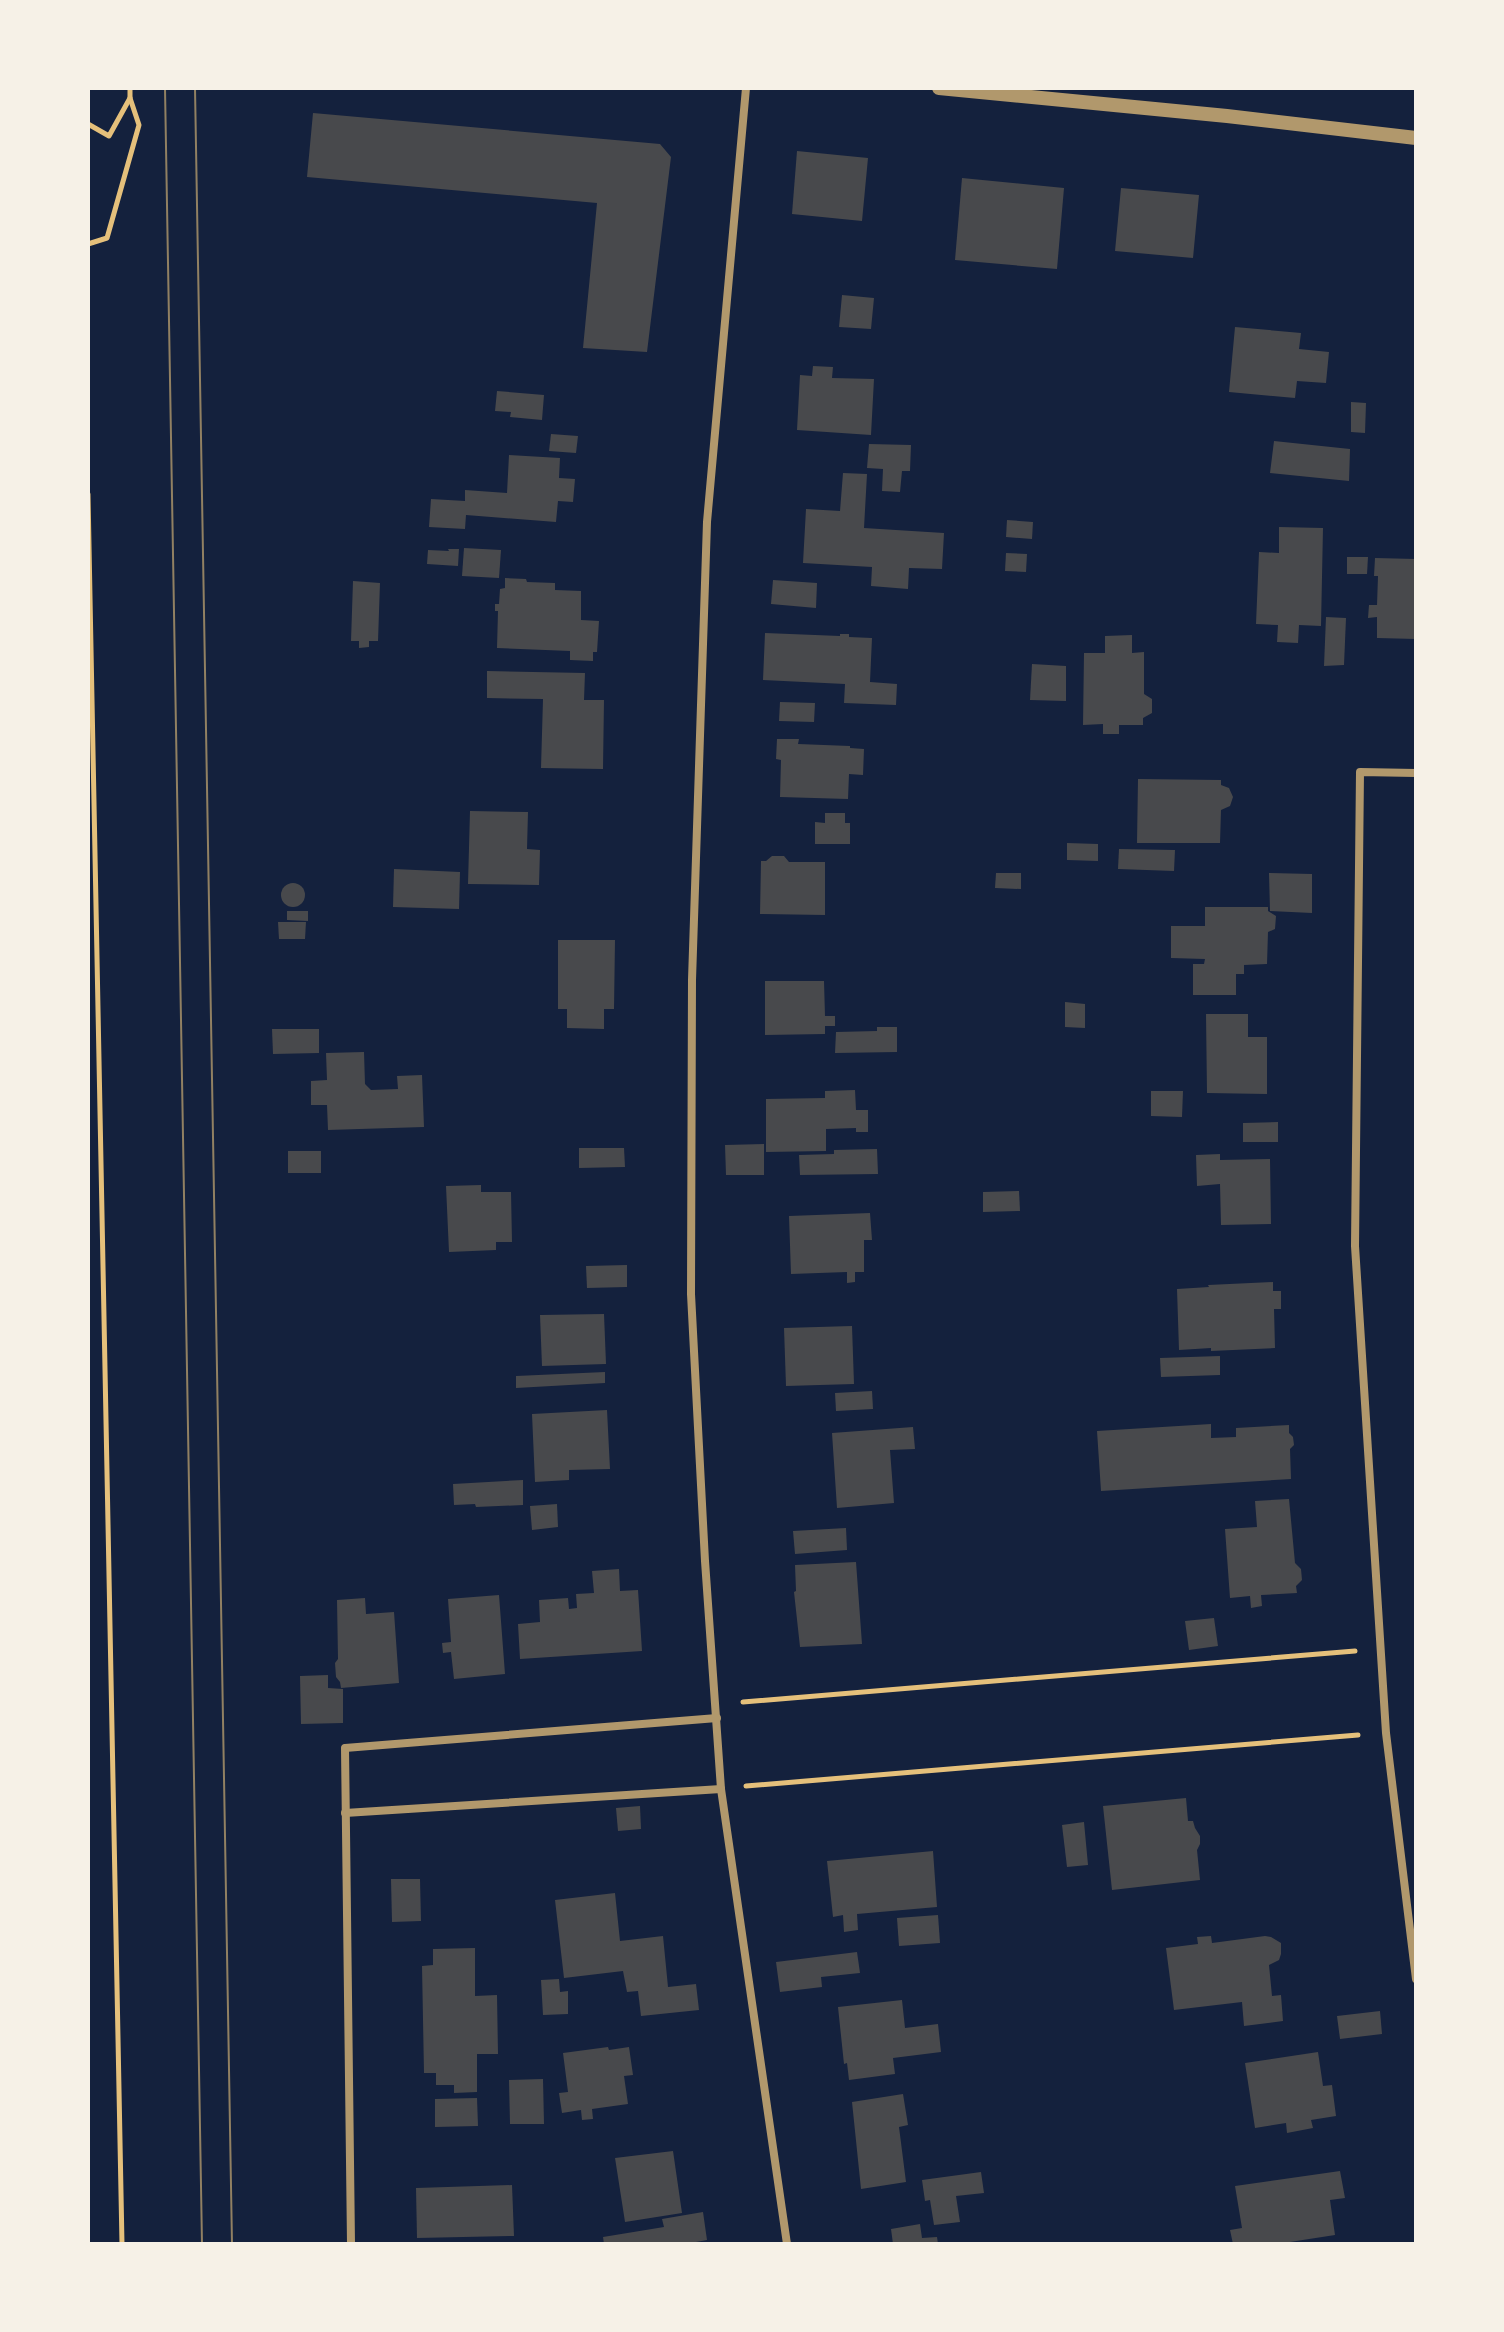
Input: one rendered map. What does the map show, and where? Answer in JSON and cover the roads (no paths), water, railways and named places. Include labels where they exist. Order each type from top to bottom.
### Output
[{"type":"street","points":[[746,88],[707,522],[692,980],[691,1294],[721,1789],[787,2244]]},
{"type":"street","points":[[939,88],[1416,138]]},
{"type":"street","points":[[1416,773],[1360,772],[1355,1246],[1386,1733],[1416,1979]]},
{"type":"street","points":[[351,2244],[345,1748],[717,1718]]},
{"type":"street","points":[[345,1813],[721,1789]]},
{"type":"tram line","points":[[165,88],[202,2244]]},
{"type":"tram line","points":[[195,88],[232,2244]]}]
